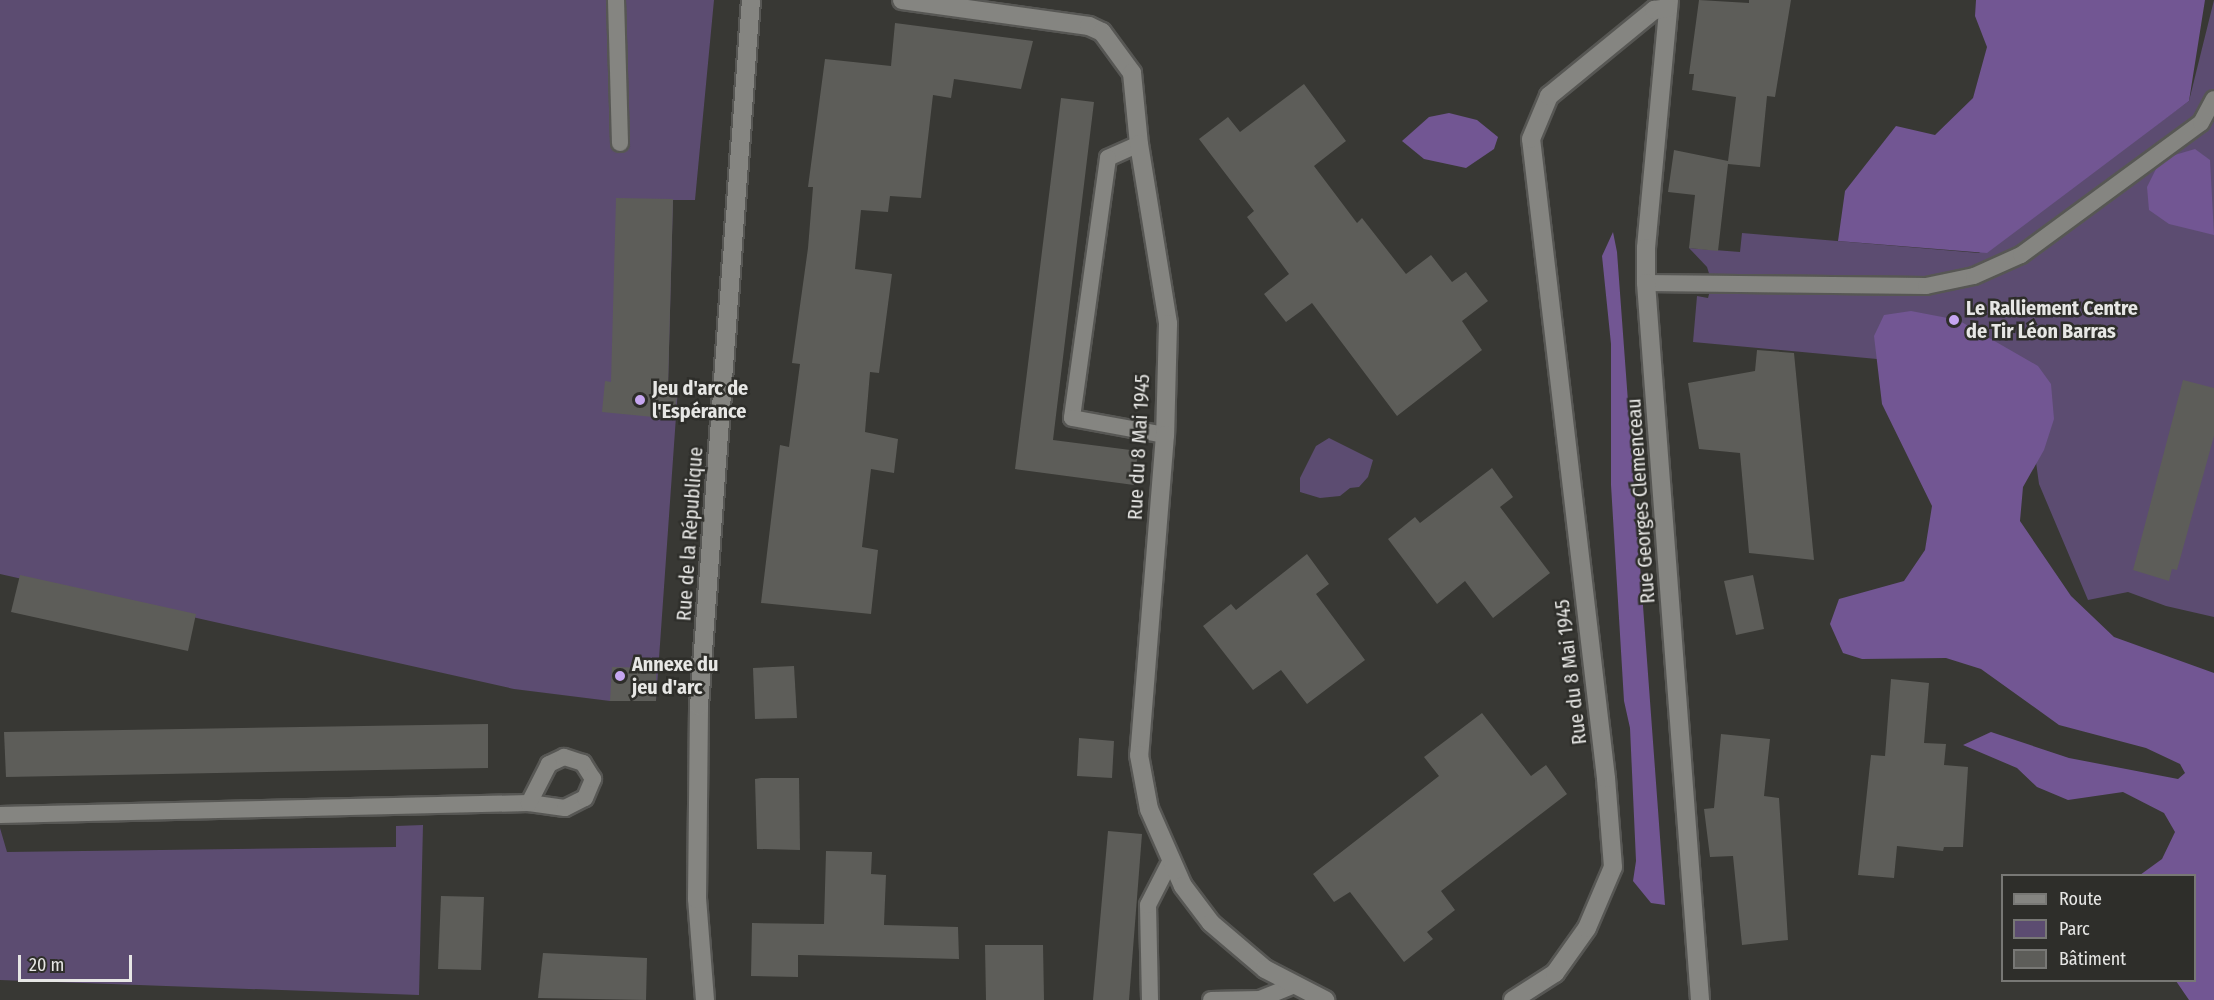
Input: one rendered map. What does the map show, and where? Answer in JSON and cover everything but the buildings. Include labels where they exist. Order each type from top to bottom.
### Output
[{"type":"street","name":"Rue de la République","points":[[705,1000],[697,899],[699,706],[751,0]]},
{"type":"street","name":"Rue du 8 Mai 1945","points":[[902,0],[1065,20],[1102,32],[1132,73],[1139,144],[1168,324],[1165,435],[1139,755],[1149,809],[1183,886],[1211,922],[1240,951],[1292,986],[1325,1000]]},
{"type":"street","name":"Rue du 8 Mai 1945","points":[[1513,1000],[1555,973],[1587,928],[1613,867],[1605,767],[1531,139],[1548,96],[1654,10],[1669,4]]},
{"type":"street","name":"Rue Georges Clemenceau","points":[[1669,4],[1646,248],[1646,283],[1700,1000]]},
{"type":"lane","points":[[616,0],[620,143]]},
{"type":"lane","points":[[1646,283],[1926,286],[1974,276],[2021,255],[2192,130],[2201,123],[2214,99]]},
{"type":"lane","points":[[1139,144],[1108,158],[1072,418],[1165,435]]},
{"type":"lane","points":[[0,814],[529,803]]},
{"type":"lane","points":[[1150,1000],[1148,905],[1171,860]]},
{"type":"lane","points":[[1211,1000],[1260,999],[1292,986]]},
{"type":"green space","points":[[0,0],[714,0],[695,200],[673,200],[668,386],[678,388],[656,701],[610,701],[514,689],[0,574]]},
{"type":"green space","name":"Le Ralliement Centre de Tir Léon Barras","points":[[2214,0],[2214,617],[2166,606],[2128,592],[2088,600],[2039,484],[2022,360],[1909,362],[1693,342],[1697,296],[1708,298],[1712,283],[1707,267],[1689,248],[1740,252],[1742,233],[1979,253],[2189,101]]},
{"type":"green space","points":[[1329,438],[1373,460],[1368,477],[1359,487],[1350,488],[1340,496],[1320,498],[1300,492],[1300,478],[1316,446]]},
{"type":"green space","points":[[423,825],[419,995],[0,980],[0,828],[7,852],[396,847],[396,826]]},
{"type":"shaded area","points":[[1976,0],[2205,0],[2189,101],[1987,253],[1838,241],[1845,191],[1896,126],[1935,135],[1973,98],[1987,47],[1975,16]]},
{"type":"shaded area","points":[[1449,113],[1477,120],[1498,137],[1494,149],[1466,168],[1424,159],[1402,141],[1429,117]]},
{"type":"shaded area","points":[[2195,149],[2210,160],[2214,235],[2169,224],[2149,210],[2147,187],[2161,159]]},
{"type":"shaded area","points":[[1613,232],[1617,252],[1665,905],[1651,903],[1633,881],[1636,861],[1630,728],[1624,701],[1611,485],[1611,344],[1602,256]]},
{"type":"shaded area","points":[[1911,311],[1958,320],[2038,366],[2051,384],[2054,419],[2044,450],[2023,487],[2020,521],[2071,596],[2114,637],[2214,673],[2214,1000],[2189,1000],[2177,982],[2196,982],[2196,874],[2141,874],[2162,859],[2175,832],[2164,813],[2123,792],[2068,800],[2037,787],[2017,768],[1963,745],[1991,732],[2069,758],[2178,779],[2185,773],[2180,764],[2146,748],[2059,725],[1981,669],[1946,658],[1862,659],[1843,653],[1830,624],[1839,599],[1904,581],[1925,550],[1932,506],[1882,404],[1874,336],[1884,315]]},
{"type":"place","name":"Le Ralliement Centre de Tir Léon Barras","points":[[1954,320]]},
{"type":"place","name":"Jeu d'arc de l'Espérance","points":[[640,400]]},
{"type":"place","name":"Annexe du jeu d'arc","points":[[620,676]]}]
